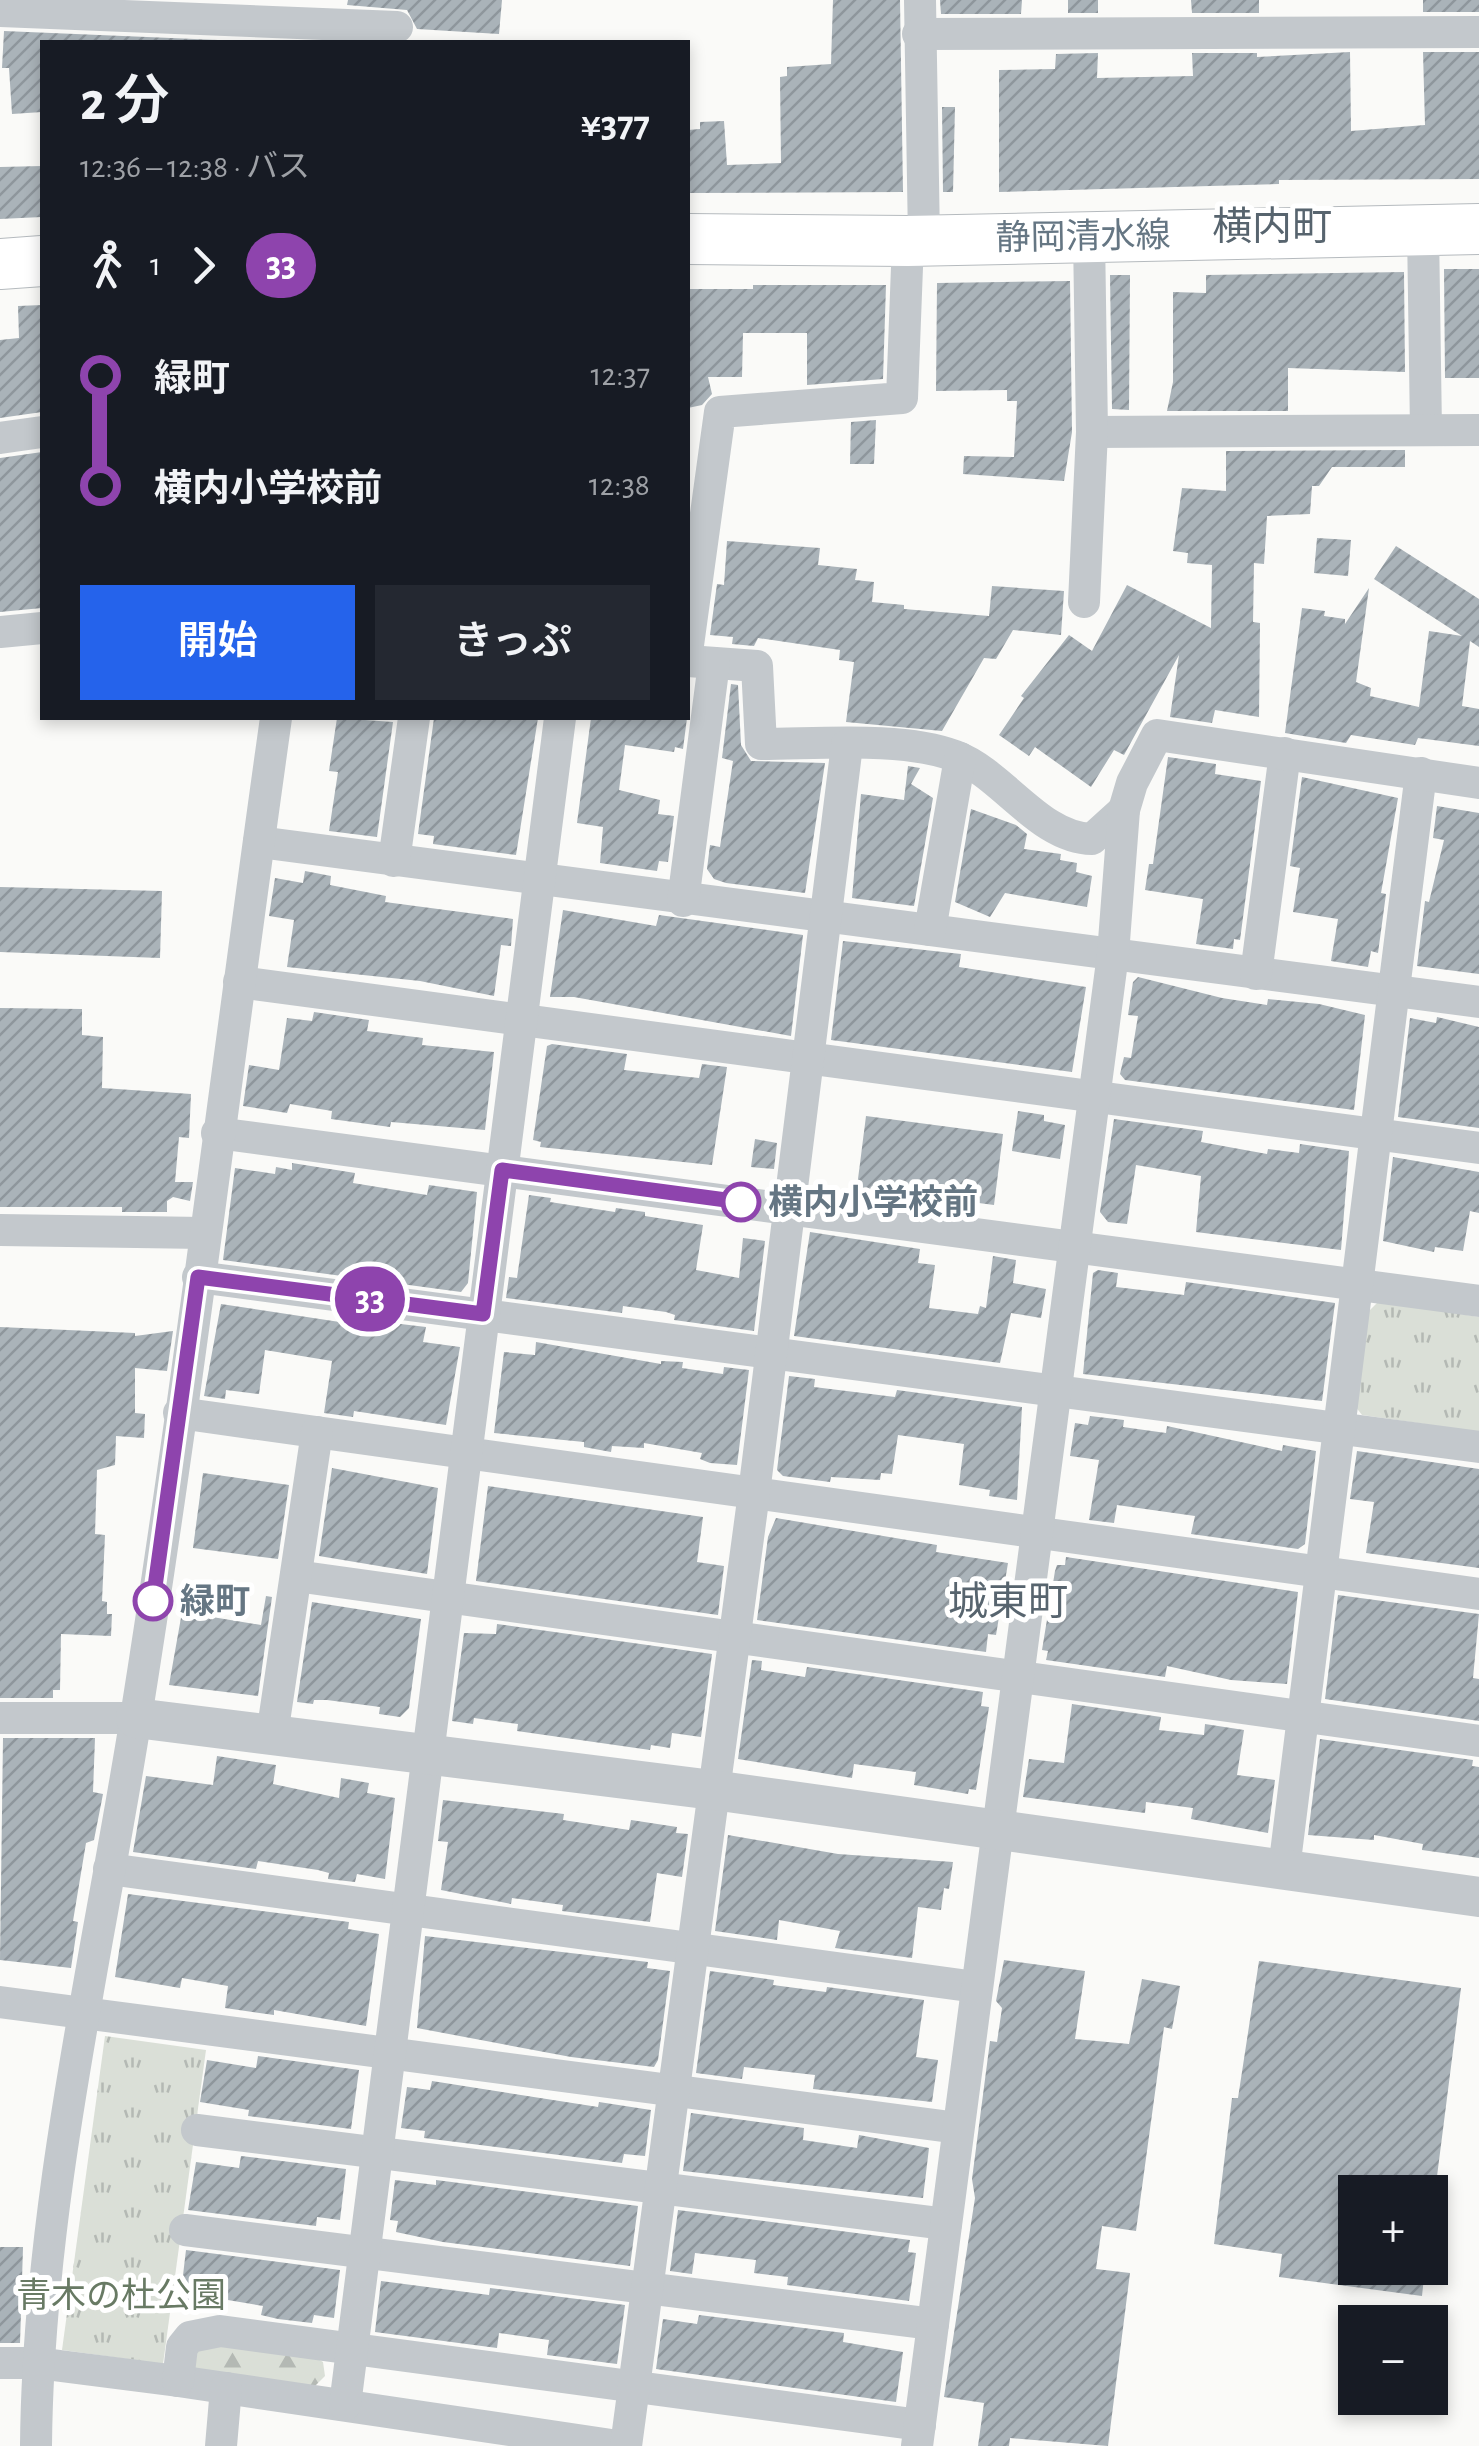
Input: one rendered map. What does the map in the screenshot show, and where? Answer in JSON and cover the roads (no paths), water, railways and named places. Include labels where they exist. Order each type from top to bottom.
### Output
[{"type":"main road","name":"静岡清水線","points":[[690,239],[916,240],[1479,229]]},
{"type":"main road","points":[[0,264],[40,262]]},
{"type":"street","points":[[683,901],[696,656],[720,412],[902,398],[916,240],[920,0]]},
{"type":"street","points":[[0,12],[397,23]]},
{"type":"street","points":[[918,34],[1479,32]]},
{"type":"street","points":[[1423,230],[1426,430]]},
{"type":"street","points":[[1084,602],[1092,432],[1090,236]]},
{"type":"street","points":[[1092,432],[1479,430]]},
{"type":"street","points":[[0,438],[40,432]]},
{"type":"street","points":[[0,632],[40,628]]},
{"type":"street","points":[[696,656],[757,666],[761,744],[937,750],[983,770],[1055,828],[1078,839],[1092,839],[1124,810]]},
{"type":"street","points":[[36,2446],[37,2362],[83,2011],[136,1718],[276,720]]},
{"type":"street","points":[[394,860],[414,720]]},
{"type":"street","points":[[346,2405],[560,720]]},
{"type":"street","points":[[178,2381],[182,2346],[204,2331],[636,2388],[918,2435],[1112,954],[1124,810],[1132,783],[1158,735],[1479,783]]},
{"type":"street","points":[[626,2446],[754,1494],[847,745]]},
{"type":"street","points":[[1256,974],[1285,753]]},
{"type":"street","points":[[930,930],[960,758]]},
{"type":"street","points":[[1284,1869],[1421,774]]},
{"type":"street","points":[[259,842],[683,901],[826,916],[1479,1002]]},
{"type":"street","points":[[239,982],[1479,1148]]},
{"type":"street","points":[[217,1134],[1479,1301]]},
{"type":"street","points":[[0,1230],[204,1233]]},
{"type":"street","points":[[198,1277],[1479,1447]]},
{"type":"street","points":[[179,1413],[1479,1594]]},
{"type":"street","points":[[272,1734],[317,1432]]},
{"type":"street","points":[[296,1576],[1479,1741]]},
{"type":"street","points":[[0,1718],[136,1718],[272,1734],[712,1790],[1479,1897]]},
{"type":"street","points":[[108,1869],[976,1988]]},
{"type":"street","points":[[0,2002],[958,2128]]},
{"type":"street","points":[[197,2130],[946,2224]]},
{"type":"street","points":[[185,2230],[933,2324]]},
{"type":"street","points":[[0,2363],[37,2362],[178,2381],[613,2446]]},
{"type":"street","points":[[221,2446],[226,2388]]},
{"type":"place","name":"横内小学校前","points":[[741,1202]]},
{"type":"place","name":"緑町","points":[[153,1601]]},
{"type":"district","name":"横内町","points":[[1272,226]]},
{"type":"district","name":"城東町","points":[[1008,1601]]},
{"type":"park label","name":"青木の杜公園","points":[[121,2295]]}]
